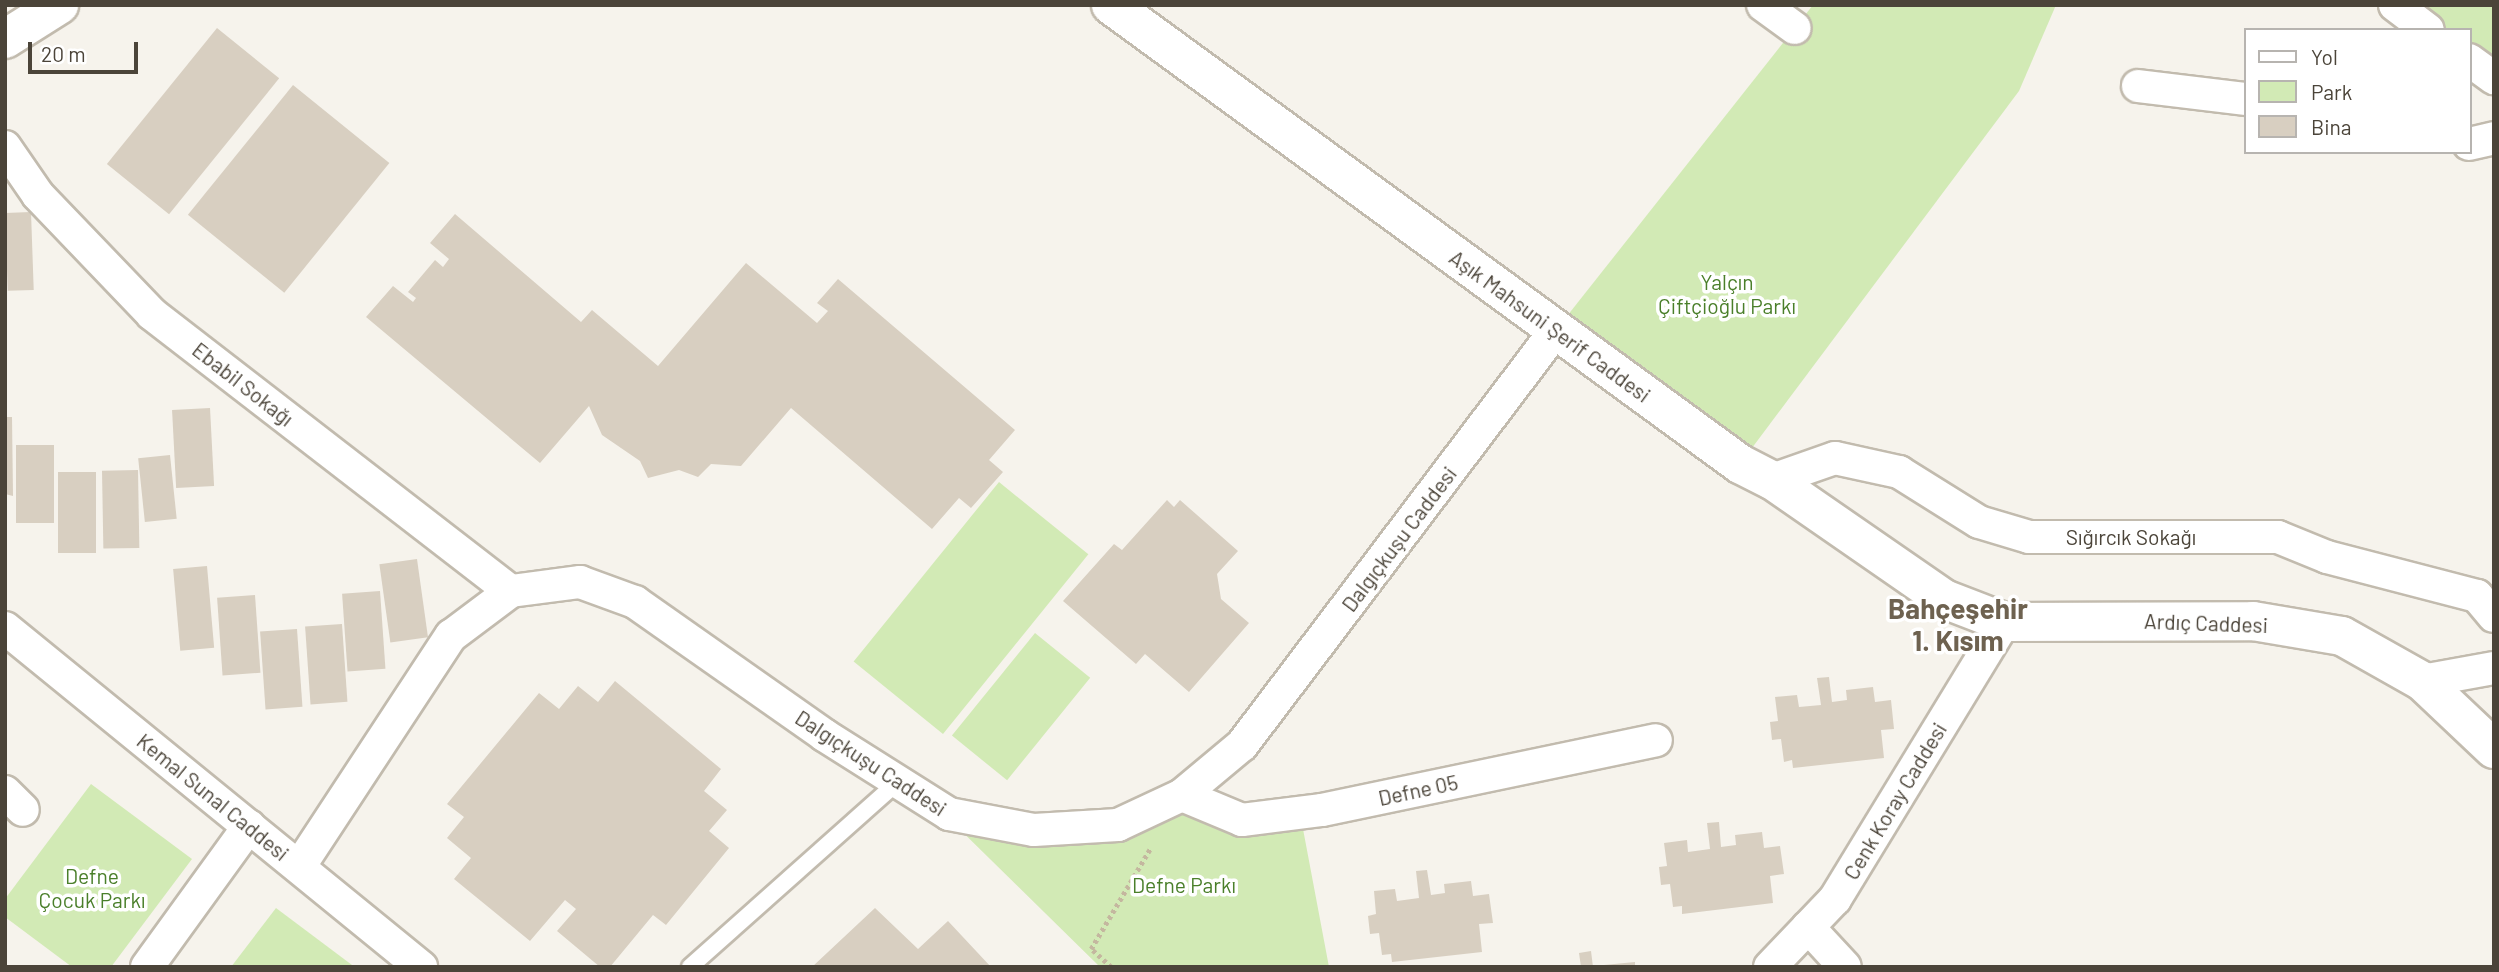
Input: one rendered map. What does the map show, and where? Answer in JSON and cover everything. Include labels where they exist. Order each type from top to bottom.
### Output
[{"type":"street","points":[[5,39],[60,5]]},
{"type":"street","name":"Aşık Mahsuni Şerif Caddesi","points":[[1111,5],[1740,464],[1772,480],[1944,599],[2004,622]]},
{"type":"street","points":[[1763,5],[1795,28]]},
{"type":"street","points":[[2395,5],[2425,28]]},
{"type":"street","points":[[2471,61],[2494,78]]},
{"type":"street","points":[[2138,86],[2244,99]]},
{"type":"street","points":[[2471,144],[2494,138]]},
{"type":"street","name":"Ebabil Sokağı","points":[[5,147],[38,195],[152,314],[511,591]]},
{"type":"street","name":"Dalgıçkuşu Caddesi","points":[[299,867],[451,636],[511,591],[580,582],[635,602],[949,814],[1034,830],[1118,825],[1182,795],[1242,745],[1556,330]]},
{"type":"street","name":"Sığırcık Sokağı","points":[[1772,480],[1835,458],[1899,472],[1979,522],[2028,537],[2278,537],[2327,557],[2477,596],[2494,616]]},
{"type":"street","name":"Ardıç Caddesi","points":[[2004,622],[2253,621],[2342,636],[2422,681],[2494,749]]},
{"type":"street","name":"Cenk Koray Caddesi","points":[[1770,967],[1835,899],[2004,622]]},
{"type":"street","name":"Kemal Sunal Caddesi","points":[[5,628],[421,967]]},
{"type":"street","points":[[2422,681],[2494,668]]},
{"type":"street","name":"Defne 05","points":[[1182,795],[1242,820],[1322,810],[1656,740]]},
{"type":"street","points":[[147,967],[249,826]]},
{"type":"street","points":[[1808,927],[1845,967]]},
{"type":"lane","points":[[690,967],[898,782]]},
{"type":"path","points":[[1111,967],[1091,949],[1182,795]]},
{"type":"green space","name":"Yalçın Çiftçioğlu Parkı","points":[[1813,5],[2056,5],[2019,91],[1740,464],[1556,330]]},
{"type":"green space","points":[[2395,5],[2494,5],[2494,78],[2471,61],[2471,28],[2425,28]]},
{"type":"green space","points":[[999,482],[1088,554],[943,734],[854,662]]},
{"type":"green space","points":[[1035,633],[1090,678],[1007,780],[952,736]]},
{"type":"green space","name":"Defne Çocuk Parkı","points":[[91,784],[192,859],[111,967],[72,967],[5,917],[5,899]]},
{"type":"green space","name":"Defne Parkı","points":[[1182,795],[1300,813],[1329,967],[1100,967],[936,806],[1034,830]]},
{"type":"green space","points":[[276,908],[352,965],[351,967],[231,967]]},
{"type":"building","points":[[217,28],[279,78],[169,214],[107,164]]},
{"type":"building","points":[[293,85],[389,163],[284,293],[188,215]]},
{"type":"building","points":[[31,212],[34,290],[8,291],[5,213]]},
{"type":"building","points":[[455,214],[581,322],[592,310],[658,366],[746,263],[817,323],[828,311],[817,303],[838,279],[1015,430],[989,460],[1003,472],[971,508],[959,498],[932,529],[791,408],[741,466],[711,464],[698,477],[679,470],[648,478],[640,461],[602,435],[589,406],[540,463],[366,317],[393,286],[413,302],[416,298],[408,292],[435,260],[443,267],[449,259],[430,243]]},
{"type":"building","points":[[210,408],[214,486],[176,488],[172,410]]},
{"type":"building","points":[[5,417],[12,417],[13,496],[5,494]]},
{"type":"building","points":[[16,445],[54,445],[54,523],[16,523]]},
{"type":"building","points":[[170,455],[177,519],[145,522],[138,458]]},
{"type":"building","points":[[138,470],[139,548],[103,549],[102,471]]},
{"type":"building","points":[[58,472],[96,472],[96,553],[58,553]]},
{"type":"building","points":[[1167,500],[1174,507],[1180,500],[1238,551],[1217,574],[1221,599],[1249,623],[1189,692],[1145,654],[1136,664],[1063,601],[1114,544],[1122,550]]},
{"type":"building","points":[[417,559],[428,637],[390,643],[379,564]]},
{"type":"building","points":[[207,566],[214,648],[180,651],[173,569]]},
{"type":"building","points":[[380,591],[385,669],[348,671],[342,594]]},
{"type":"building","points":[[255,595],[260,673],[223,675],[217,598]]},
{"type":"building","points":[[342,624],[347,702],[311,704],[305,627]]},
{"type":"building","points":[[297,629],[302,707],[266,709],[260,632]]},
{"type":"building","points":[[1829,677],[1832,702],[1847,700],[1846,690],[1873,687],[1875,702],[1891,700],[1894,729],[1881,730],[1884,758],[1793,768],[1792,760],[1784,762],[1781,739],[1772,740],[1770,722],[1778,721],[1775,697],[1797,695],[1799,707],[1821,705],[1817,678]]},
{"type":"building","points":[[615,681],[721,769],[704,791],[727,810],[709,831],[729,848],[666,925],[653,915],[610,967],[600,967],[557,931],[576,909],[565,900],[530,941],[454,879],[471,858],[447,838],[464,817],[447,804],[539,693],[559,709],[578,686],[598,702]]},
{"type":"building","points":[[1719,822],[1721,847],[1736,845],[1735,835],[1762,832],[1764,848],[1780,846],[1784,874],[1770,876],[1773,903],[1682,914],[1682,906],[1673,907],[1670,884],[1661,885],[1659,867],[1667,866],[1664,843],[1687,840],[1688,852],[1710,849],[1707,823]]},
{"type":"building","points":[[1427,870],[1431,895],[1445,893],[1444,884],[1471,881],[1473,896],[1489,894],[1493,923],[1479,924],[1482,952],[1392,962],[1391,954],[1382,955],[1379,933],[1370,934],[1368,916],[1376,914],[1374,891],[1395,889],[1397,901],[1419,898],[1416,871]]},
{"type":"building","points":[[875,908],[918,949],[948,921],[991,967],[812,967]]},
{"type":"building","points":[[1591,951],[1593,967],[1581,967],[1579,953]]},
{"type":"building","points":[[1635,962],[1635,967],[1604,967],[1604,965]]},
{"type":"district","name":"Bahçeşehir 1. Kısım","points":[[1958,624]]}]
